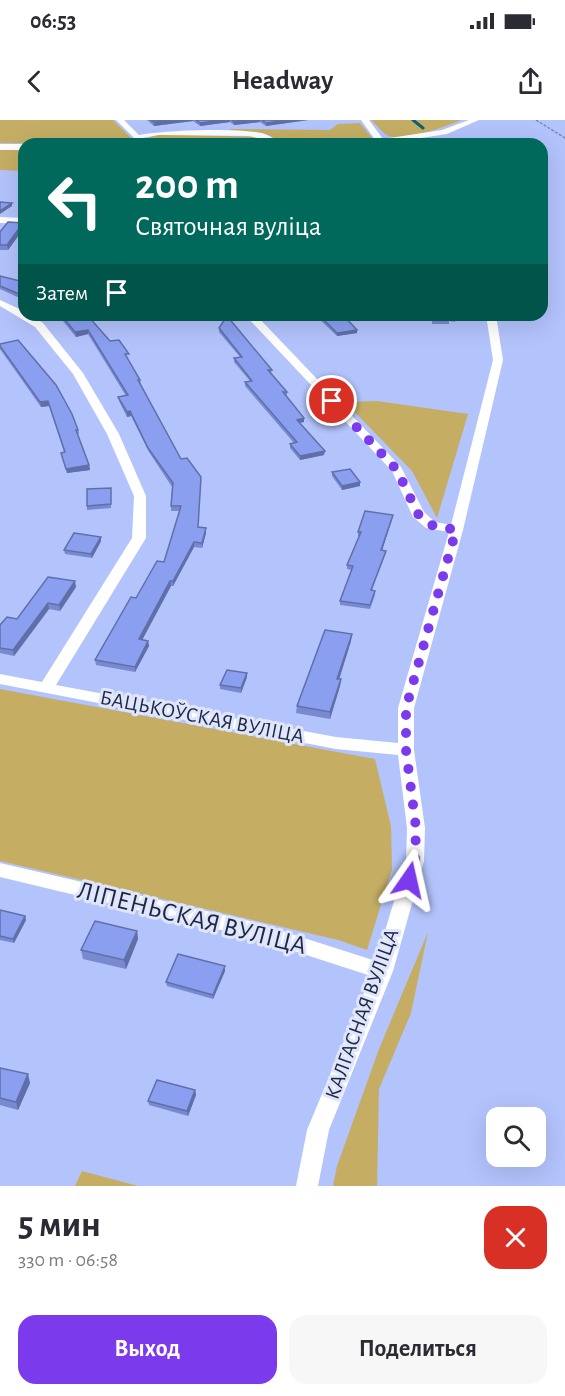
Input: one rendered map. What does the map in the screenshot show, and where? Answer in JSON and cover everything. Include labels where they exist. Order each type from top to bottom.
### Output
[{"type":"street","points":[[120,120],[138,137],[159,133],[249,134],[266,138]]},
{"type":"street","points":[[365,120],[378,138]]},
{"type":"street","points":[[406,138],[444,132],[475,120]]},
{"type":"street","points":[[0,147],[18,147]]},
{"type":"street","points":[[0,219],[18,220]]},
{"type":"street","points":[[0,303],[18,312]]},
{"type":"street","points":[[32,321],[39,326],[78,373],[113,434],[140,496],[139,538],[47,687]]},
{"type":"street","points":[[256,321],[397,470],[418,514],[431,525],[456,530]]},
{"type":"street","name":"КАЛГАСНАЯ ВУЛІЦА","points":[[307,1186],[318,1130],[382,971],[415,861],[416,828],[406,750],[406,708],[456,530],[498,360],[492,321]]},
{"type":"street","name":"БАЦЬКОЎСКАЯ ВУЛІЦА","points":[[0,679],[336,743],[406,750]]},
{"type":"street","name":"ЛІПЕНЬСКАЯ ВУЛІЦА","points":[[0,870],[254,930],[382,971]]},
{"type":"path","points":[[536,120],[565,138]]},
{"type":"shaded area","points":[[0,120],[113,120],[131,138],[18,138],[18,143],[0,143]]},
{"type":"shaded area","points":[[371,120],[461,120],[425,132],[395,137],[386,135]]},
{"type":"shaded area","points":[[360,123],[372,138],[274,138],[268,135],[236,132],[229,129],[330,130],[338,124]]},
{"type":"shaded area","points":[[158,134],[257,138],[148,138]]},
{"type":"shaded area","points":[[0,150],[18,150],[18,171],[0,170]]},
{"type":"shaded area","points":[[377,401],[468,414],[437,518],[412,471],[345,402]]},
{"type":"shaded area","points":[[0,689],[375,759],[391,826],[392,869],[367,950],[338,940],[0,861]]},
{"type":"shaded area","points":[[428,932],[411,1013],[379,1089],[377,1186],[333,1186],[337,1166],[379,1049]]},
{"type":"shaded area","points":[[82,1171],[138,1186],[75,1186]]},
{"type":"building","points":[[151,120],[174,120],[154,122]]},
{"type":"building","points":[[196,120],[221,120],[200,123]]},
{"type":"building","points":[[262,120],[285,120],[266,123]]},
{"type":"building","points":[[0,202],[12,203],[0,211]]},
{"type":"building","points":[[8,222],[18,223],[18,230],[7,245],[0,245],[0,232]]},
{"type":"building","points":[[0,276],[18,280],[18,294],[0,286]]},
{"type":"building","points":[[66,321],[92,321],[110,341],[119,340],[129,354],[125,354],[181,459],[187,458],[201,477],[198,527],[206,528],[202,543],[194,542],[173,581],[170,581],[139,639],[148,641],[135,667],[95,660],[131,597],[136,598],[157,561],[164,562],[181,506],[171,506],[173,483],[148,448],[130,411],[127,412],[118,397],[128,395],[88,330],[75,332]]},
{"type":"building","points":[[224,321],[231,321],[272,370],[268,370],[287,392],[283,392],[304,418],[297,420],[325,451],[300,456],[290,444],[297,442],[245,382],[252,381],[234,358],[242,357],[219,328]]},
{"type":"building","points":[[325,321],[349,321],[357,330],[337,333]]},
{"type":"building","points":[[18,340],[56,385],[72,414],[89,465],[66,469],[61,453],[65,452],[48,401],[40,402],[0,346],[0,344]]},
{"type":"building","points":[[350,469],[360,482],[342,486],[332,472]]},
{"type":"building","points":[[111,488],[111,504],[87,506],[87,489]]},
{"type":"building","points":[[365,511],[393,515],[381,550],[386,551],[371,590],[375,591],[370,605],[340,601],[353,566],[347,565],[361,532],[358,532]]},
{"type":"building","points":[[74,533],[101,537],[91,554],[64,550]]},
{"type":"building","points":[[48,577],[75,581],[59,605],[48,603],[13,650],[0,648],[0,625],[7,617],[17,619]]},
{"type":"building","points":[[325,630],[352,634],[337,679],[341,679],[330,712],[297,706]]},
{"type":"building","points":[[227,670],[247,673],[241,688],[220,685]]},
{"type":"building","points":[[0,910],[25,916],[13,939],[0,936]]},
{"type":"building","points":[[95,921],[137,931],[124,960],[81,950]]},
{"type":"building","points":[[178,954],[225,966],[213,995],[166,982]]},
{"type":"building","points":[[0,1068],[28,1074],[16,1102],[0,1098]]},
{"type":"building","points":[[157,1080],[195,1090],[187,1111],[148,1101]]},
{"type":"waterway","points":[[413,120],[423,128]]},
{"type":"route","points":[[332,401],[397,470],[418,514],[431,525],[456,530],[406,708],[409,788],[416,828],[415,861],[409,880]]}]
